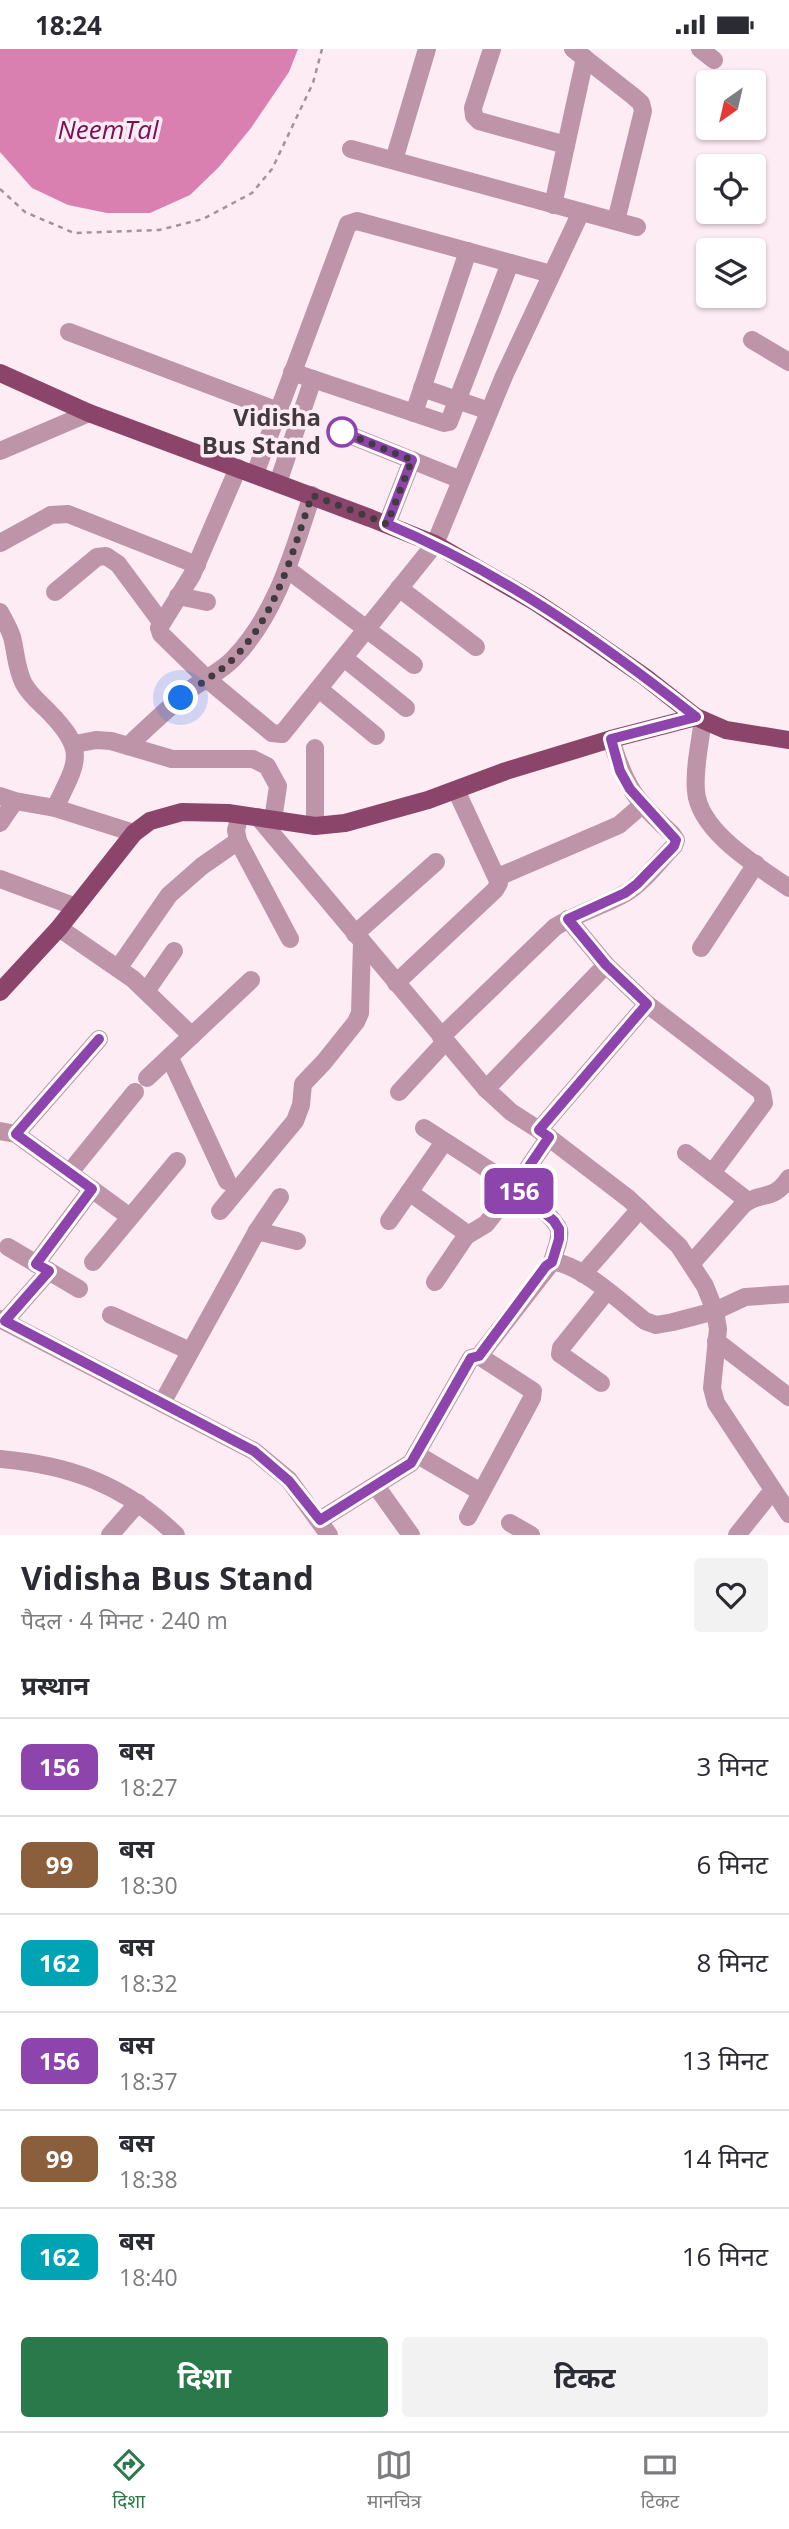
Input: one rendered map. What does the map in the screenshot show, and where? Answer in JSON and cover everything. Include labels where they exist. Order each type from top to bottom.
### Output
[{"type":"main road","points":[[0,373],[89,413],[312,495],[435,544],[537,603],[699,718],[726,730],[789,740]]},
{"type":"main road","points":[[0,992],[59,928],[134,833],[150,821],[182,812],[240,815],[315,826],[345,823],[428,800],[506,771],[611,739],[699,718]]},
{"type":"street","points":[[394,160],[427,49]]},
{"type":"street","points":[[492,49],[473,108],[474,116],[480,121],[566,145]]},
{"type":"street","points":[[553,205],[566,145],[579,53]]},
{"type":"street","points":[[579,53],[641,103],[643,111],[634,121],[615,221]]},
{"type":"street","points":[[351,149],[637,227]]},
{"type":"street","points":[[551,274],[357,221],[348,224],[278,411],[197,565],[159,628],[161,634],[208,679],[272,733],[282,734],[435,544],[489,411],[581,212]]},
{"type":"street","points":[[414,413],[468,251]]},
{"type":"street","points":[[292,372],[444,423],[449,422],[510,263]]},
{"type":"street","points":[[69,332],[278,411]]},
{"type":"street","points":[[752,340],[789,362]]},
{"type":"street","points":[[278,483],[313,379]]},
{"type":"street","points":[[422,388],[489,411]]},
{"type":"street","points":[[0,451],[89,413]]},
{"type":"street","points":[[342,432],[461,480]]},
{"type":"street","points":[[387,524],[412,460]]},
{"type":"street","points":[[128,746],[167,708],[221,670],[248,642],[267,614],[287,569],[312,495]]},
{"type":"street","points":[[0,543],[51,515],[68,514],[197,565]]},
{"type":"street","points":[[55,592],[97,558],[106,556],[118,564],[161,622]]},
{"type":"street","points":[[287,569],[414,665]]},
{"type":"street","points":[[399,588],[476,647]]},
{"type":"street","points":[[178,596],[208,602]]},
{"type":"street","points":[[0,612],[11,634],[22,681],[75,744],[69,777],[55,807]]},
{"type":"street","points":[[344,658],[406,708]]},
{"type":"street","points":[[319,689],[376,736]]},
{"type":"street","points":[[699,718],[696,795],[711,825],[789,888]]},
{"type":"street","points":[[399,1092],[443,1039],[555,927],[625,893],[674,846],[676,840],[672,834],[642,805],[630,789],[620,771],[611,739]]},
{"type":"street","points":[[75,744],[96,740],[172,759],[253,759],[267,766],[278,786],[266,819],[359,938],[443,1039],[486,1089],[511,1112],[544,1133],[640,1209],[679,1246],[705,1286],[715,1311],[718,1329],[712,1388],[716,1403],[789,1514]]},
{"type":"street","points":[[315,826],[316,748]]},
{"type":"street","points":[[396,983],[495,890],[499,883],[456,790]]},
{"type":"street","points":[[0,823],[7,799],[55,807],[134,833]]},
{"type":"street","points":[[498,877],[619,825],[642,805]]},
{"type":"street","points":[[240,815],[236,830],[238,841],[290,939]]},
{"type":"street","points":[[119,967],[169,895],[202,866],[238,841]]},
{"type":"street","points":[[220,1211],[295,1121],[301,1105],[303,1084],[356,1022],[362,1005],[359,938],[436,862]]},
{"type":"street","points":[[701,948],[756,864]]},
{"type":"street","points":[[0,879],[76,907]]},
{"type":"street","points":[[568,919],[606,965],[647,1004],[762,1092],[764,1103],[712,1173]]},
{"type":"street","points":[[59,928],[119,967],[191,1036]]},
{"type":"street","points":[[147,991],[174,951]]},
{"type":"street","points":[[486,1089],[606,965]]},
{"type":"street","points":[[70,1173],[141,1085],[251,980]]},
{"type":"street","points":[[435,1282],[466,1236],[486,1224],[515,1187],[544,1133],[647,1004]]},
{"type":"street","points":[[99,1039],[8,1132],[130,1217]]},
{"type":"street","points":[[170,1058],[227,1181]]},
{"type":"street","points":[[424,1129],[515,1187],[554,1221],[559,1229],[559,1239],[552,1262]]},
{"type":"street","points":[[389,1221],[444,1142]]},
{"type":"street","points":[[686,1153],[748,1201]]},
{"type":"street","points":[[93,1262],[177,1161]]},
{"type":"street","points":[[691,1264],[748,1201],[773,1195],[781,1190],[789,1178]]},
{"type":"street","points":[[92,1189],[42,1267],[3,1320],[254,1451],[289,1481],[325,1528],[376,1486],[411,1463],[471,1358],[479,1356],[546,1266],[552,1262],[559,1262],[583,1274],[645,1321],[656,1325],[715,1311],[745,1297],[789,1294]]},
{"type":"street","points":[[409,1192],[462,1230],[466,1236]]},
{"type":"street","points":[[162,1403],[257,1231],[280,1197]]},
{"type":"street","points":[[583,1274],[640,1209]]},
{"type":"street","points":[[257,1231],[296,1241]]},
{"type":"street","points":[[8,1247],[79,1289]]},
{"type":"street","points":[[601,1383],[560,1354],[561,1348],[607,1292]]},
{"type":"street","points":[[111,1315],[190,1351]]},
{"type":"street","points":[[716,1341],[788,1395]]},
{"type":"street","points":[[468,1517],[532,1398],[533,1391],[479,1356]]},
{"type":"street","points":[[416,1454],[481,1492]]},
{"type":"street","points":[[0,1459],[69,1470],[117,1489],[156,1515],[176,1535]]},
{"type":"street","points":[[376,1486],[411,1535]]},
{"type":"street","points":[[737,1535],[773,1490]]},
{"type":"street","points":[[110,1535],[138,1503]]},
{"type":"street","points":[[510,1523],[531,1535]]},
{"type":"path","points":[[0,189],[25,212],[74,233],[159,230],[203,219],[252,193],[272,169],[313,83],[322,49]]},
{"type":"water","name":"NeemTal","points":[[0,49],[298,49],[289,72],[251,128],[219,167],[190,195],[150,213],[107,213],[68,205],[32,188],[0,152]]},
{"type":"bus line","name":"156","points":[[99,1039],[16,1134],[92,1189],[36,1264],[49,1271],[5,1321],[254,1451],[289,1481],[320,1520],[411,1463],[471,1358],[479,1356],[546,1266],[552,1262],[559,1229],[554,1221],[515,1187],[549,1137],[539,1130],[647,1004],[606,965],[568,919],[625,893],[674,846],[676,840],[630,789],[620,771],[611,739],[696,717],[645,677],[537,603],[435,544],[387,524],[412,460],[342,432]]},
{"type":"place","name":"Vidisha Bus Stand","points":[[342,432]]},
{"type":"route","points":[[181,698],[233,659],[267,614],[280,586],[312,495],[387,524],[412,460],[342,432]]}]
